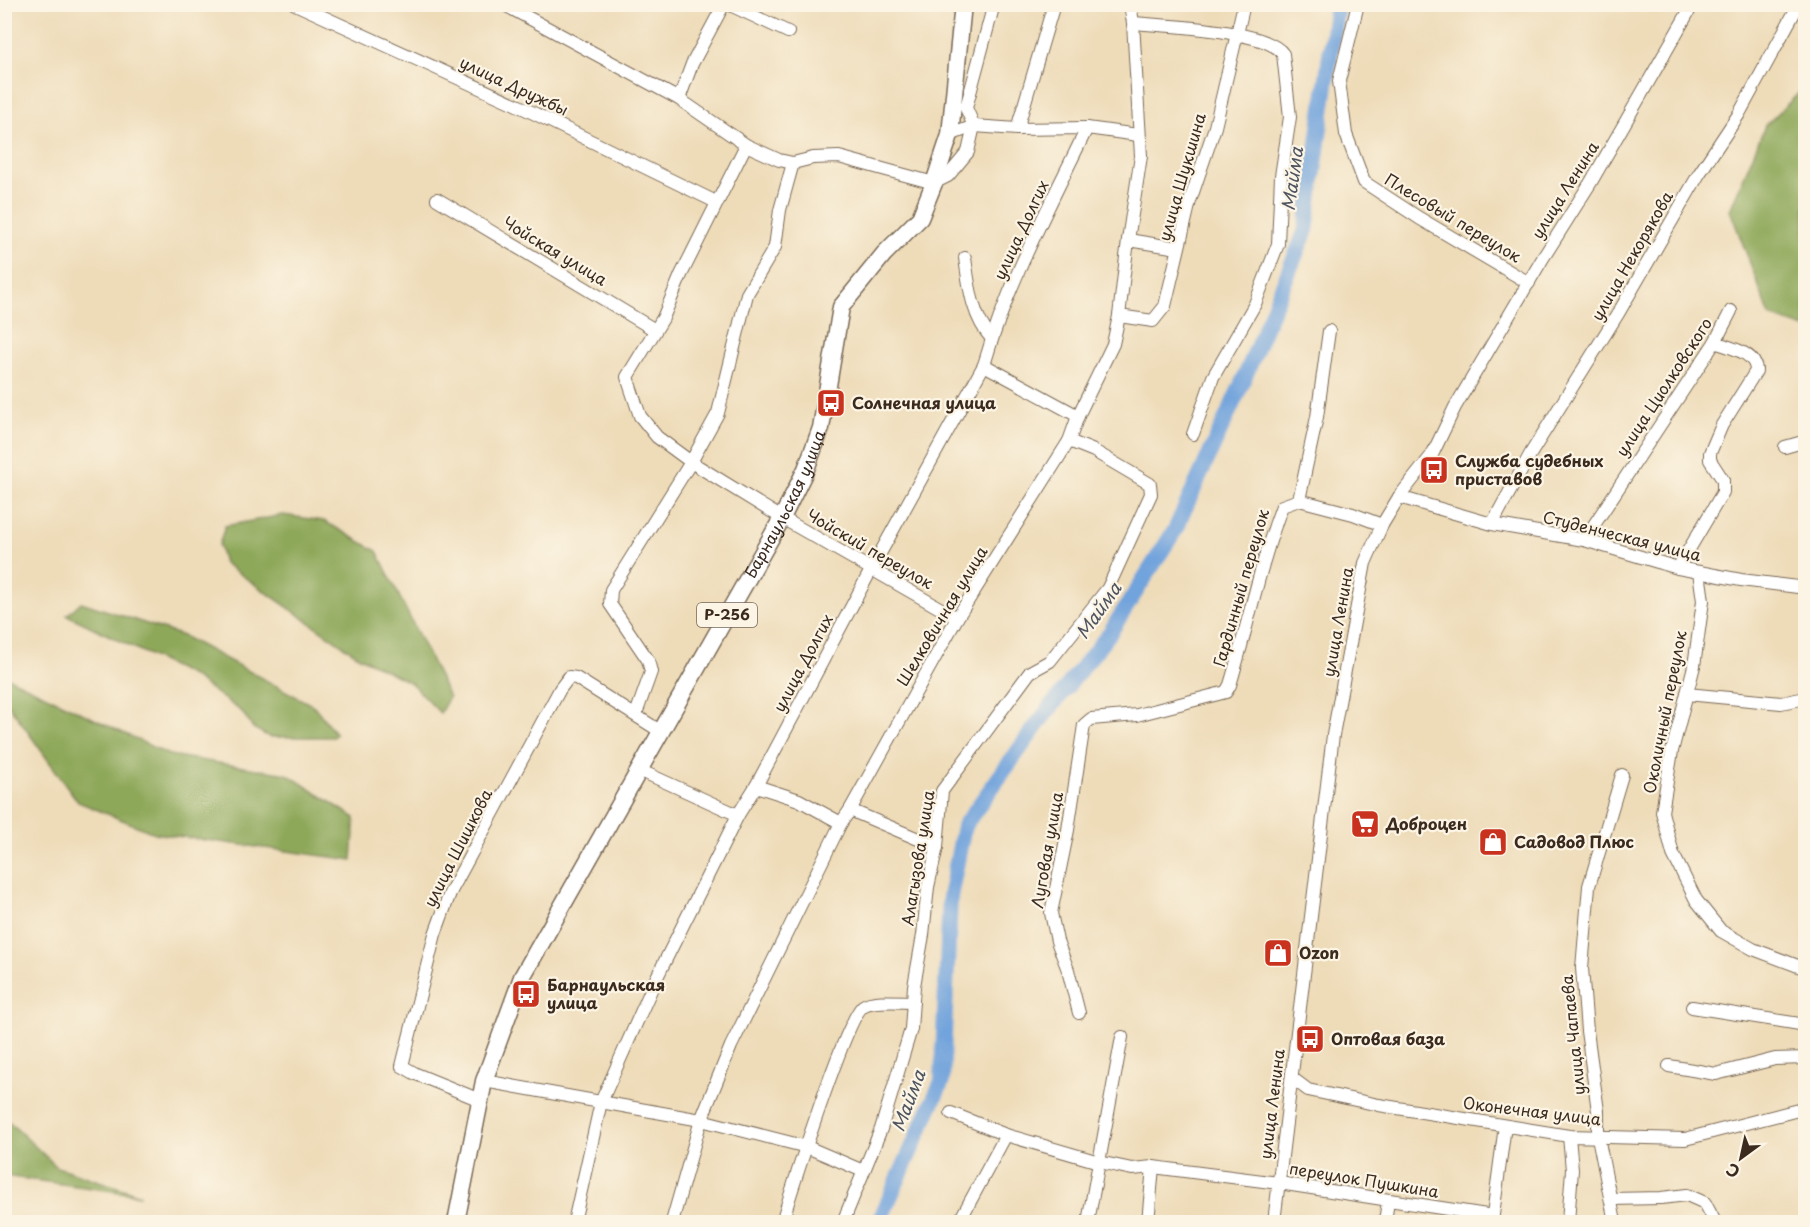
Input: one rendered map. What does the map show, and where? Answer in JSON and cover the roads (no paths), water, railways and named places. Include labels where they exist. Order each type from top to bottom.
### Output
[{"type":"main road","name":"Барнаульская улица","points":[[456,1222],[484,1081],[522,977],[782,518],[806,469],[820,428],[841,307],[884,254],[920,218],[950,135],[963,4]]},
{"type":"street","name":"улица Дружбы","points":[[295,4],[517,105],[716,202]]},
{"type":"street","points":[[503,4],[679,99],[747,145],[779,160],[793,163],[813,158],[839,157],[934,183],[948,176],[968,152],[974,126],[966,108],[994,4]]},
{"type":"street","points":[[679,99],[692,64],[726,4],[788,32]]},
{"type":"street","points":[[1017,129],[1054,4]]},
{"type":"street","name":"Шелковичная улица","points":[[672,1222],[701,1120],[731,1046],[841,823],[957,618],[1069,441],[1078,416],[1113,344],[1119,316],[1141,156],[1130,4]]},
{"type":"street","name":"улица Шукшина","points":[[1119,316],[1153,321],[1165,306],[1190,201],[1215,127],[1244,4]]},
{"type":"street","name":"Плесовый переулок","points":[[1358,4],[1339,81],[1346,134],[1364,182],[1419,218],[1529,283]]},
{"type":"street","name":"улица Некорякова","points":[[1492,524],[1531,453],[1619,312],[1699,174],[1739,114],[1799,4]]},
{"type":"street","name":"улица Ленина","points":[[1274,1222],[1333,735],[1365,563],[1382,525],[1399,497],[1432,455],[1455,407],[1596,174],[1692,5]]},
{"type":"street","points":[[1132,23],[1236,33],[1279,47],[1283,54],[1290,117],[1281,176],[1278,244],[1255,304],[1213,377],[1193,434]]},
{"type":"street","points":[[950,135],[974,126],[1017,129],[1087,128],[1138,135]]},
{"type":"street","name":"улица Долгих","points":[[574,1222],[601,1102],[655,981],[738,815],[756,786],[984,364],[1011,291],[1087,128]]},
{"type":"street","name":"Чойский переулок","points":[[747,145],[716,202],[663,318],[627,377],[640,416],[657,437],[691,462],[782,518],[957,618]]},
{"type":"street","points":[[636,714],[651,672],[648,660],[610,604],[611,590],[691,462],[718,413],[727,384],[747,294],[775,247],[780,210],[793,163]]},
{"type":"street","name":"Чойская улица","points":[[437,199],[655,330]]},
{"type":"street","points":[[1128,240],[1178,248]]},
{"type":"street","points":[[965,258],[971,297],[983,329],[992,339]]},
{"type":"street","name":"улица Циолковского","points":[[1584,540],[1715,342],[1731,310]]},
{"type":"street","points":[[1329,331],[1317,417],[1299,500],[1353,514],[1382,525]]},
{"type":"street","points":[[1678,568],[1723,492],[1723,480],[1710,460],[1710,453],[1722,425],[1756,371],[1756,363],[1751,356],[1715,342]]},
{"type":"street","points":[[984,364],[1078,416]]},
{"type":"street","name":"Алагызова улица","points":[[843,1222],[881,1129],[911,1029],[928,887],[937,847],[942,791],[1030,672],[1050,661],[1108,588],[1151,494],[1150,484],[1094,451],[1069,441]]},
{"type":"street","points":[[1785,447],[1806,441]]},
{"type":"street","name":"Студенческая улица","points":[[1399,497],[1492,524],[1584,540],[1678,568],[1741,580],[1806,588]]},
{"type":"street","name":"Гардинный переулок","points":[[1084,725],[1091,719],[1137,715],[1226,692],[1245,638],[1270,538],[1282,506],[1299,500]]},
{"type":"street","name":"Околичный переулок","points":[[1699,572],[1703,601],[1694,666],[1672,751],[1662,812],[1673,854],[1696,900],[1721,931],[1753,949],[1806,969]]},
{"type":"street","name":"улица Шишкова","points":[[480,1100],[402,1066],[435,934],[450,893],[560,689],[569,677],[576,678],[660,731]]},
{"type":"street","points":[[1687,694],[1780,703],[1806,698]]},
{"type":"street","name":"Луговая улица","points":[[1079,1013],[1051,913],[1068,830],[1084,725]]},
{"type":"street","points":[[639,770],[738,815]]},
{"type":"street","name":"улица Чапаева","points":[[1615,1222],[1598,1137],[1598,1111],[1587,1031],[1582,968],[1589,885],[1622,775]]},
{"type":"street","points":[[756,786],[800,800],[841,823]]},
{"type":"street","points":[[850,810],[937,847]]},
{"type":"street","points":[[782,1222],[845,1038],[861,1007],[869,1003],[913,1002]]},
{"type":"street","points":[[1692,1007],[1806,1025]]},
{"type":"street","points":[[1088,1222],[1122,1037]]},
{"type":"street","points":[[1669,1066],[1716,1074],[1775,1059],[1806,1058]]},
{"type":"street","name":"Оконечная улица","points":[[1292,1078],[1308,1090],[1379,1105],[1569,1136],[1684,1139],[1806,1108]]},
{"type":"street","points":[[484,1081],[701,1120],[807,1147],[863,1171]]},
{"type":"street","name":"переулок Пушкина","points":[[951,1113],[1006,1135],[1099,1162],[1132,1169],[1153,1167],[1279,1183],[1493,1220]]},
{"type":"street","points":[[1493,1220],[1505,1126]]},
{"type":"street","points":[[959,1222],[1006,1135]]},
{"type":"street","points":[[1568,1222],[1572,1170],[1569,1136]]},
{"type":"street","points":[[1148,1222],[1153,1167]]},
{"type":"street","points":[[1611,1199],[1687,1196],[1705,1203],[1714,1222]]},
{"type":"street","points":[[1385,1222],[1388,1201]]},
{"type":"waterway","name":"Майма","points":[[879,1222],[942,1081],[950,897],[964,826],[1042,718],[1109,634],[1175,530],[1243,381],[1306,230],[1337,4]]},
{"type":"place","name":"Солнечная улица","points":[[831,403]]},
{"type":"place","name":"Служба судебных приставов","points":[[1434,470]]},
{"type":"place","name":"Доброцен","points":[[1365,824]]},
{"type":"place","name":"Садовод Плюс","points":[[1493,842]]},
{"type":"place","name":"Ozon","points":[[1278,953]]},
{"type":"place","name":"Барнаульская улица","points":[[526,994]]},
{"type":"place","name":"Оптовая база","points":[[1310,1039]]}]
